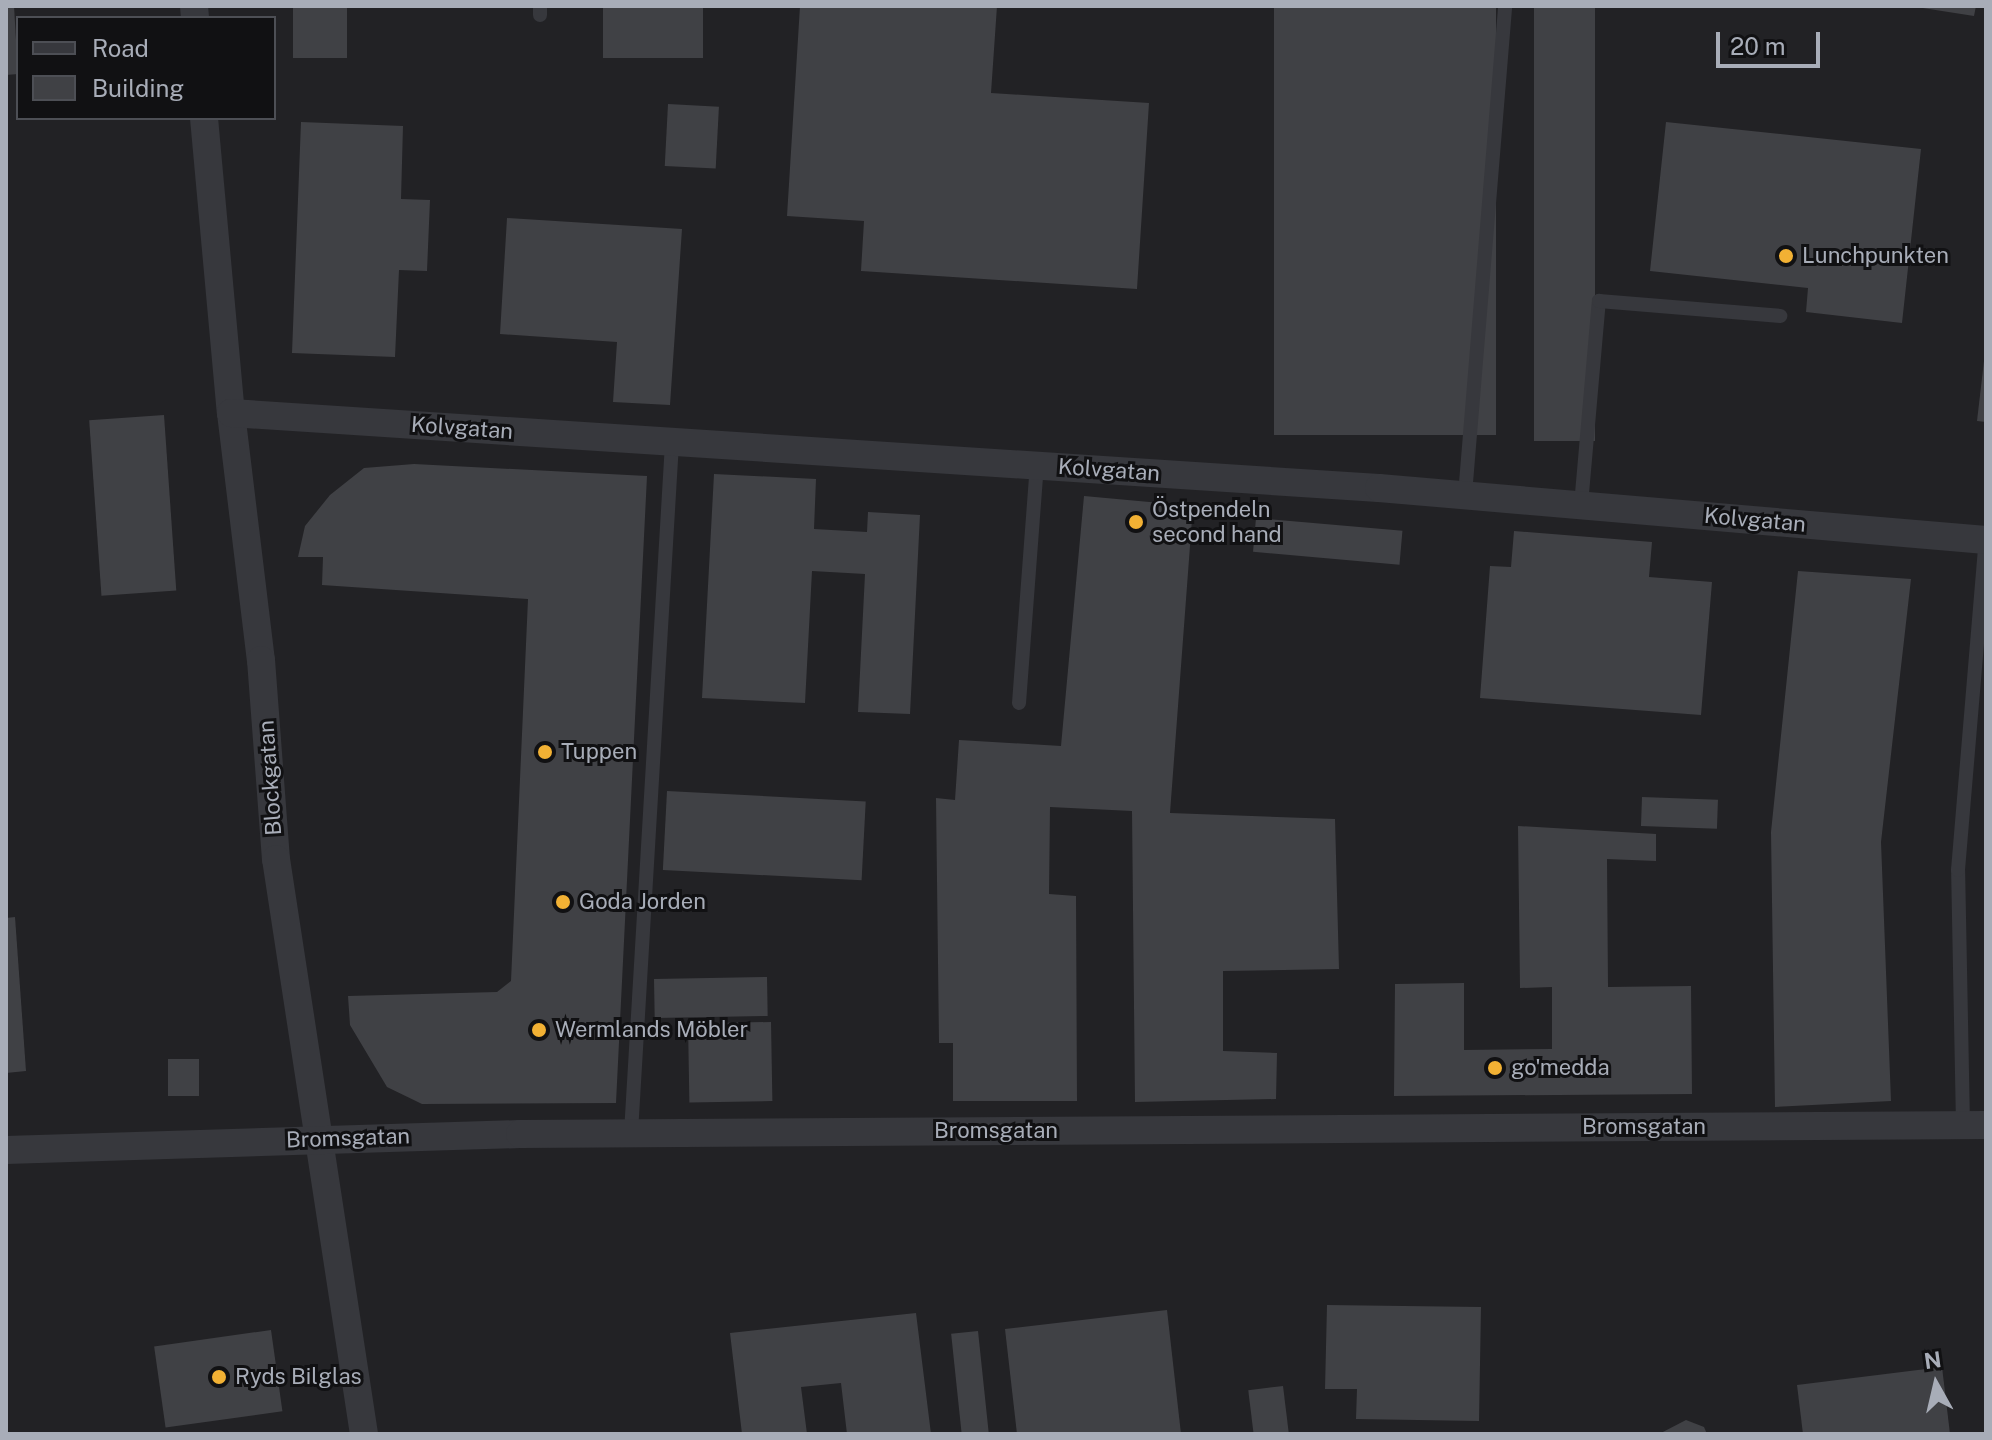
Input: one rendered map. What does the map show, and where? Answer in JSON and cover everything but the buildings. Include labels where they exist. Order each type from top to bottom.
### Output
[{"type":"street","name":"Blockgatan","points":[[204,120],[231,413],[261,660],[276,859],[364,1434]]},
{"type":"street","name":"Kolvgatan","points":[[231,413],[1465,495],[1986,540]]},
{"type":"street","name":"Bromsgatan","points":[[6,1150],[317,1139],[631,1133],[1974,1125]]},
{"type":"lane","points":[[1465,495],[1505,6]]},
{"type":"lane","points":[[1581,505],[1599,301],[1780,316]]},
{"type":"lane","points":[[631,1133],[672,442]]},
{"type":"lane","points":[[1019,703],[1037,465]]},
{"type":"lane","points":[[1974,1125],[1958,870],[1986,540]]},
{"type":"shaded area","points":[[6,6],[1986,6],[1986,1434],[6,1434]]},
{"type":"place","name":"Lunchpunkten","points":[[1786,256]]},
{"type":"place","name":"Östpendeln second hand","points":[[1136,522]]},
{"type":"place","name":"Tuppen","points":[[545,752]]},
{"type":"place","name":"Goda Jorden","points":[[563,902]]},
{"type":"place","name":"Wermlands Möbler","points":[[539,1030]]},
{"type":"place","name":"go'medda","points":[[1495,1068]]},
{"type":"place","name":"Ryds Bilglas","points":[[219,1377]]}]
